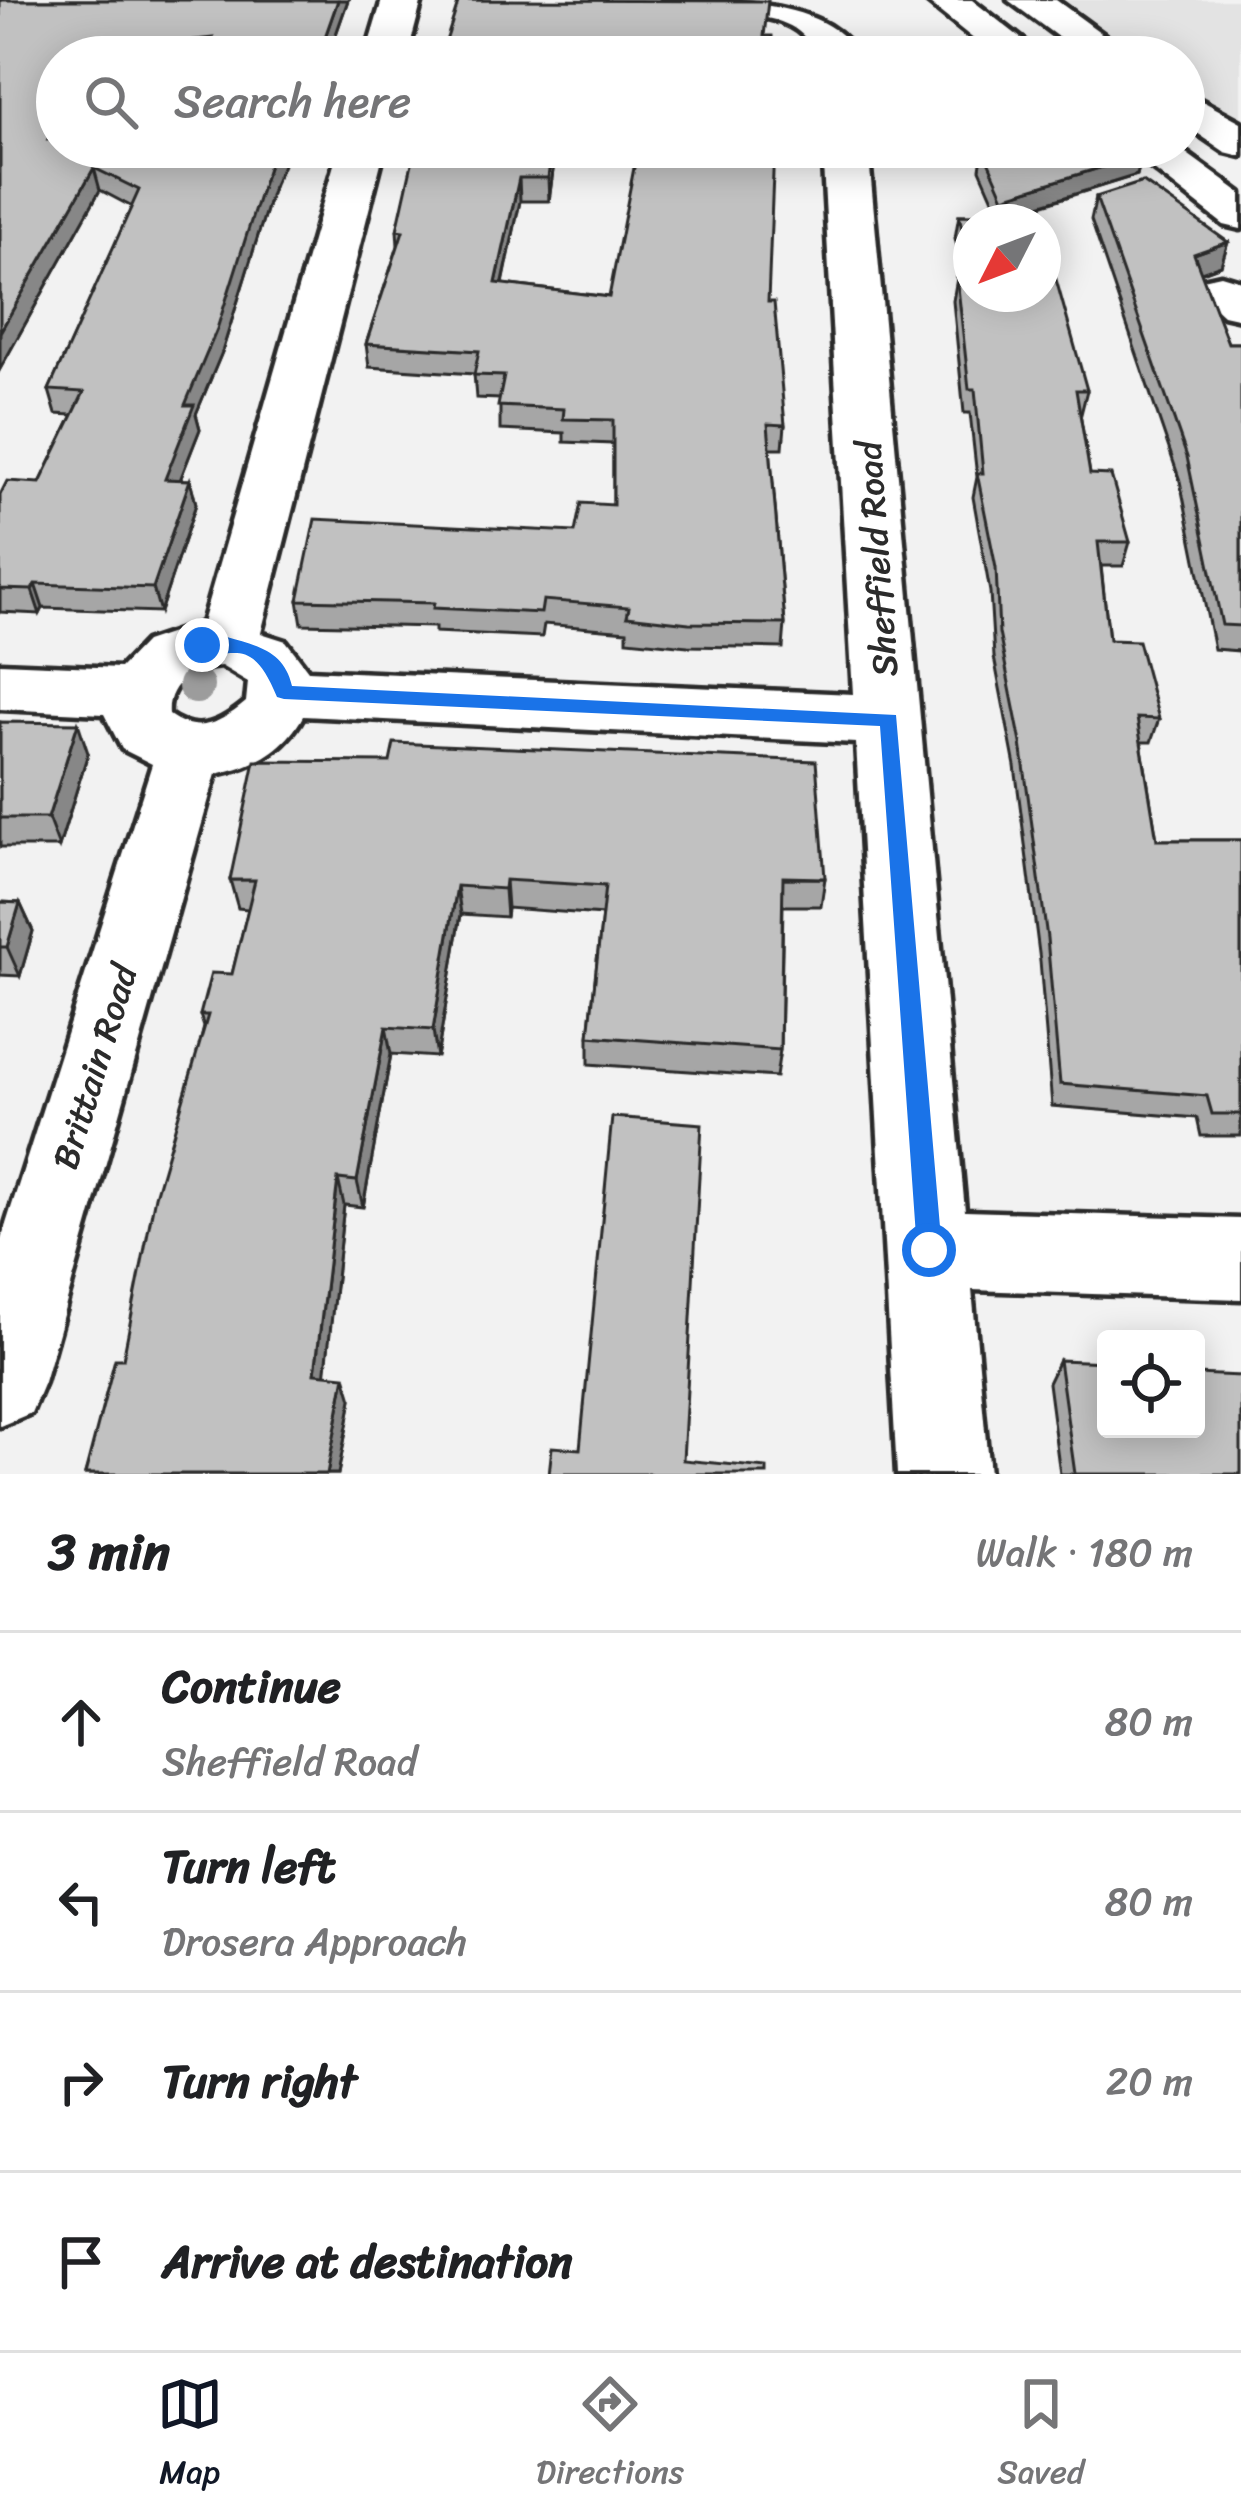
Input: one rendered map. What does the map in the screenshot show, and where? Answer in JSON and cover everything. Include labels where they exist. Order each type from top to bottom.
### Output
[{"type":"main road","points":[[392,36],[402,0]]},
{"type":"main road","points":[[683,0],[772,2],[815,15],[835,36]]},
{"type":"main road","points":[[945,0],[995,36]]},
{"type":"main road","points":[[1028,0],[1082,36]]},
{"type":"main road","points":[[1205,118],[1241,142]]},
{"type":"main road","points":[[227,644],[356,168]]},
{"type":"main road","name":"Sheffield Road","points":[[847,168],[943,1474]]},
{"type":"main road","points":[[1177,168],[1241,215]]},
{"type":"main road","points":[[227,644],[263,655],[279,671],[284,692],[274,717],[253,736],[223,748],[190,751],[159,743],[140,727],[134,707],[136,692],[153,668],[178,652],[227,644]]},
{"type":"main road","points":[[0,686],[136,692]]},
{"type":"main road","points":[[284,692],[890,720]]},
{"type":"main road","name":"Brittain Road","points":[[0,1382],[190,751]]},
{"type":"main road","points":[[929,1250],[1241,1259]]},
{"type":"shaded area","points":[[1052,0],[1241,0],[1241,124],[1205,101],[1205,36],[1107,36]]},
{"type":"building","points":[[0,0],[338,0],[325,36],[36,36],[36,168],[94,168],[0,332]]},
{"type":"building","points":[[459,0],[768,1],[764,36],[448,36]]},
{"type":"building","points":[[94,168],[268,168],[217,329],[185,405],[194,405],[165,479],[190,480],[153,588],[35,584],[32,590],[0,589],[0,495],[7,481],[40,483],[84,392],[49,390],[139,190]]},
{"type":"building","points":[[411,168],[549,168],[548,178],[519,178],[496,283],[609,297],[634,168],[773,168],[768,302],[774,302],[785,425],[768,424],[785,624],[689,623],[627,616],[629,607],[543,600],[541,613],[433,608],[434,603],[298,600],[315,519],[575,532],[581,503],[613,505],[613,420],[563,419],[564,409],[498,406],[504,376],[474,375],[479,351],[366,344],[403,231],[397,230]]},
{"type":"building","points":[[991,168],[1099,168],[1004,197]]},
{"type":"building","points":[[1143,182],[1228,242],[1194,254],[1228,343],[1241,343],[1241,626],[1222,625],[1187,457],[1096,197]]},
{"type":"building","points":[[1061,297],[1087,390],[1076,390],[1090,474],[1111,475],[1130,542],[1098,542],[1109,640],[1138,641],[1159,719],[1137,718],[1157,840],[1241,840],[1241,1114],[1212,1114],[1207,1096],[1060,1084],[1047,938],[1021,743],[999,633],[996,568],[977,473],[983,473],[975,389],[969,389],[961,312],[1061,312]]},
{"type":"building","points":[[0,722],[78,723],[48,818],[0,818]]},
{"type":"building","points":[[394,743],[816,761],[825,878],[783,877],[780,1050],[589,1036],[605,886],[505,880],[504,889],[457,886],[433,1030],[386,1027],[357,1181],[338,1179],[315,1373],[345,1376],[327,1474],[85,1474],[115,1359],[123,1359],[155,1196],[208,1015],[200,1015],[211,973],[232,974],[255,880],[230,880],[255,761],[390,762]]},
{"type":"building","points":[[0,902],[20,903],[7,947],[0,947]]},
{"type":"building","points":[[612,1117],[702,1124],[683,1460],[767,1468],[767,1474],[549,1474],[552,1447],[580,1449]]},
{"type":"building","points":[[1059,1360],[1097,1362],[1097,1438],[1205,1438],[1205,1374],[1241,1376],[1241,1474],[1075,1474]]},
{"type":"route","points":[[202,645],[227,644],[263,655],[279,671],[284,692],[890,720],[929,1250]]}]
